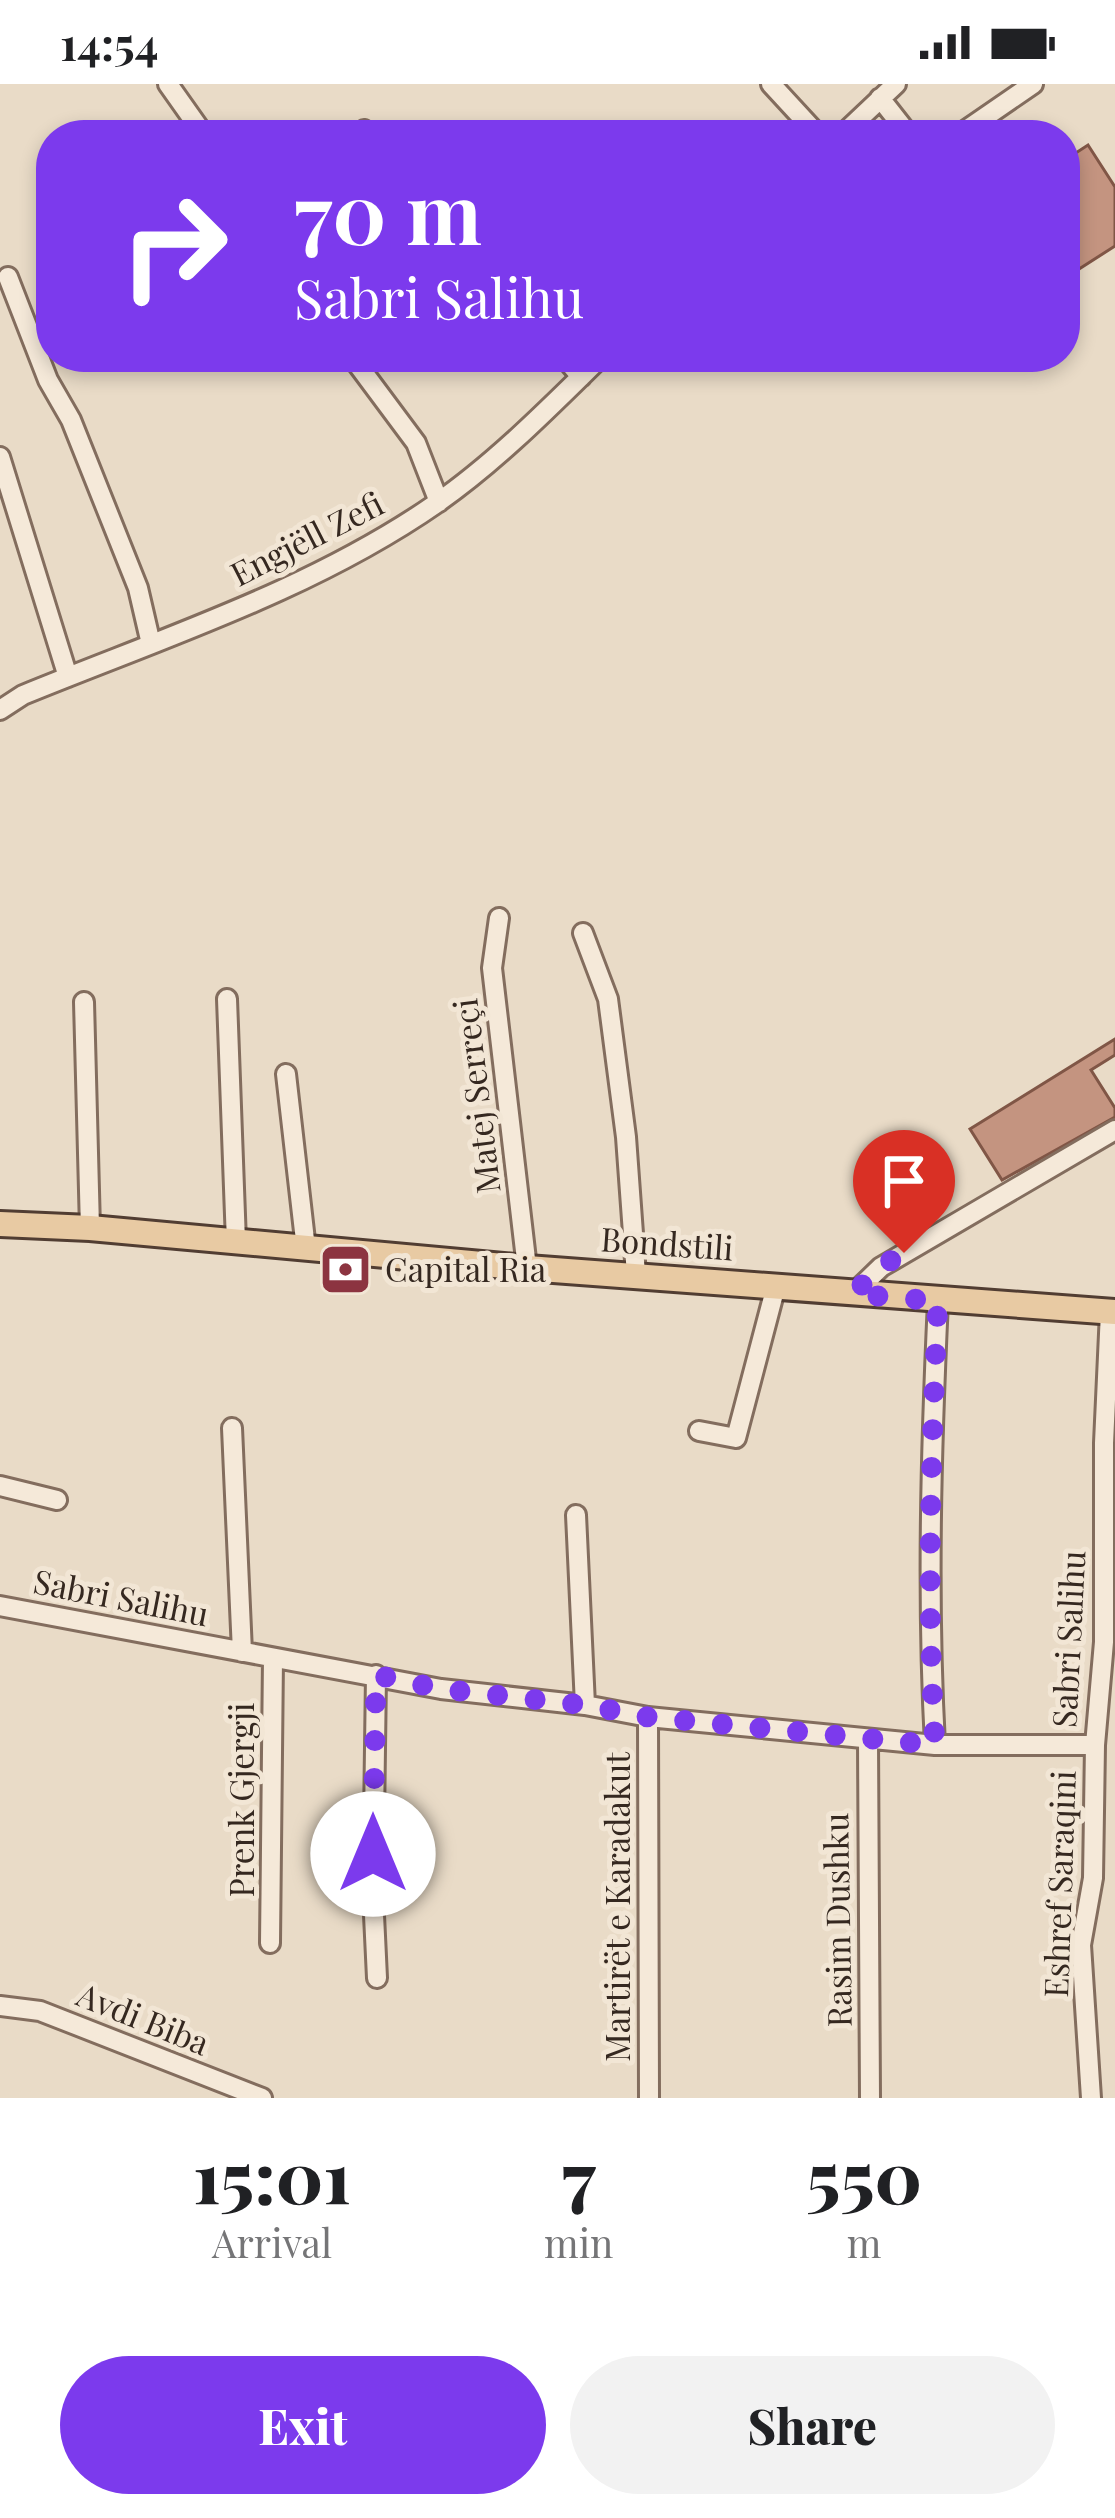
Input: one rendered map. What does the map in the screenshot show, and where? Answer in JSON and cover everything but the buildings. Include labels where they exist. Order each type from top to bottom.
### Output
[{"type":"main road","name":"Bondstili","points":[[0,1224],[1113,1312]]},
{"type":"street","points":[[169,84],[194,120]]},
{"type":"street","points":[[771,84],[804,120]]},
{"type":"street","points":[[857,120],[896,84]]},
{"type":"street","points":[[981,120],[1033,84]]},
{"type":"street","points":[[880,98],[897,120]]},
{"type":"street","points":[[8,277],[36,349]]},
{"type":"street","points":[[45,372],[71,420],[138,588],[152,644]]},
{"type":"street","points":[[363,372],[416,443],[439,502]]},
{"type":"street","points":[[577,372],[581,377]]},
{"type":"street","name":"Engjëll Zefi","points":[[0,710],[22,695],[218,618],[350,555],[439,502],[586,372]]},
{"type":"street","points":[[0,458],[68,677]]},
{"type":"street","name":"Matej Serreçi","points":[[499,918],[492,968],[527,1268]]},
{"type":"street","points":[[583,933],[608,999],[626,1137],[636,1275]]},
{"type":"street","points":[[227,999],[236,1242]]},
{"type":"street","points":[[84,1002],[90,1228]]},
{"type":"street","points":[[286,1074],[306,1249]]},
{"type":"street","points":[[853,1294],[880,1267],[1115,1130]]},
{"type":"street","points":[[699,1431],[736,1438],[776,1286]]},
{"type":"street","points":[[935,1745],[929,1488],[938,1301]]},
{"type":"street","name":"Sabri Salihu","points":[[0,1606],[441,1689],[648,1717],[868,1741],[1095,1744],[1104,1642],[1104,1443],[1113,1312]]},
{"type":"street","points":[[232,1428],[242,1652]]},
{"type":"street","points":[[0,1486],[57,1500]]},
{"type":"street","points":[[576,1515],[585,1705]]},
{"type":"street","name":"Prenk Gjergji","points":[[270,1942],[273,1658]]},
{"type":"street","points":[[376,1675],[373,1894],[377,1978]]},
{"type":"street","name":"Martirët e Karadakut","points":[[648,1717],[649,2098]]},
{"type":"street","name":"Rasim Dushku","points":[[868,1741],[870,2098]]},
{"type":"street","name":"Eshref Saraqini","points":[[1091,2098],[1081,1945],[1093,1878],[1095,1744]]},
{"type":"street","name":"Avdi Biba","points":[[0,2006],[40,2011],[262,2098]]},
{"type":"place","name":"Capital Ria","points":[[346,1270]]},
{"type":"route","points":[[373,1854],[376,1675],[441,1689],[648,1717],[935,1745],[929,1488],[938,1301],[853,1294],[880,1267],[904,1253]]}]
